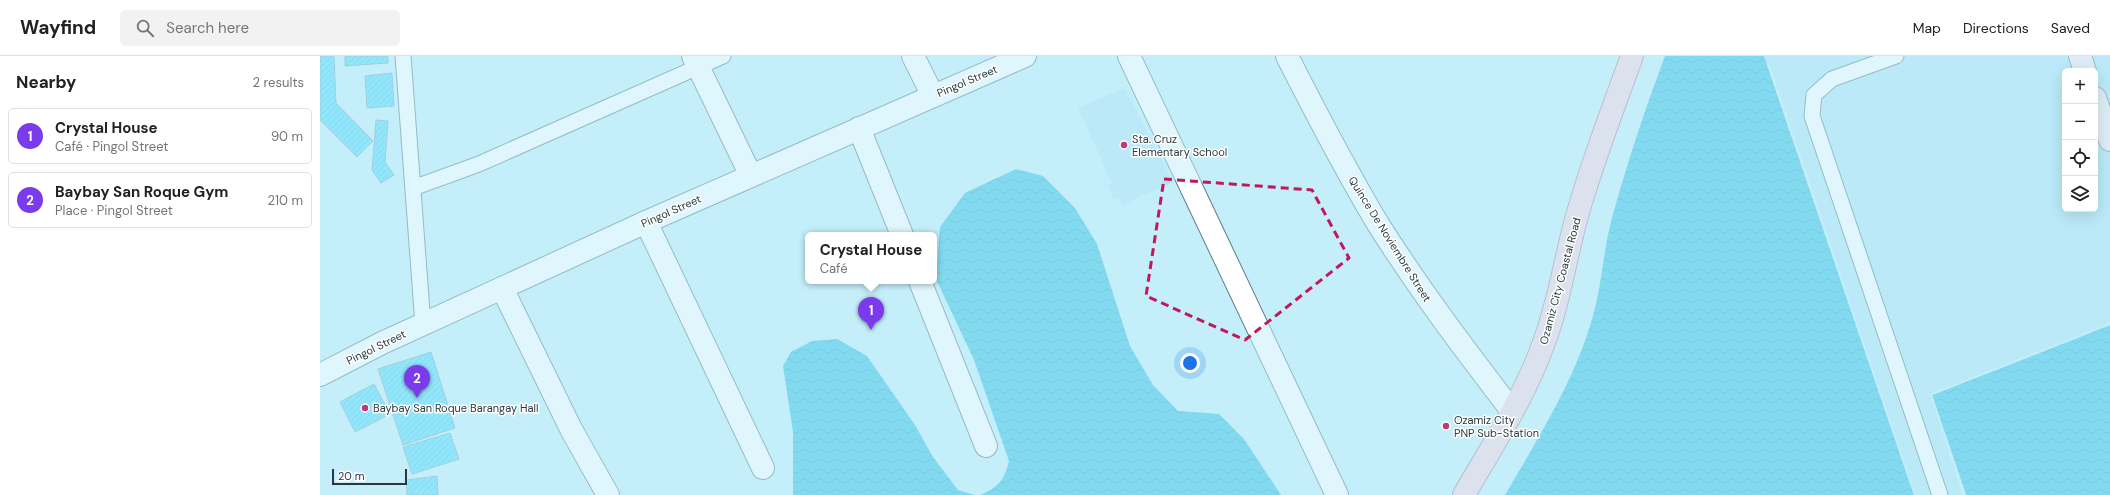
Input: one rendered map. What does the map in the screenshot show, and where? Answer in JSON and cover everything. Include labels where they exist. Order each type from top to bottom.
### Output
[{"type":"main road","name":"Ozamiz City Coastal Road","points":[[1464,495],[1512,411],[1533,371],[1544,345],[1556,304],[1577,216],[1632,56]]},
{"type":"main road","points":[[2080,56],[2085,68]]},
{"type":"main road","points":[[2097,104],[2110,140]]},
{"type":"street","points":[[913,56],[933,96]]},
{"type":"street","name":"Pingol Street","points":[[320,375],[423,325],[646,222],[1025,56]]},
{"type":"street","points":[[1128,56],[1337,495]]},
{"type":"street","name":"Quince De Noviembre Street","points":[[1287,56],[1321,124],[1378,224],[1445,324],[1512,411]]},
{"type":"street","points":[[696,62],[751,176]]},
{"type":"street","points":[[859,128],[901,232]]},
{"type":"street","points":[[646,222],[763,468]]},
{"type":"street","points":[[921,284],[986,446]]},
{"type":"street","points":[[502,288],[571,429],[608,495]]},
{"type":"lane","points":[[403,56],[423,325]]},
{"type":"lane","points":[[413,188],[479,164],[696,62],[723,56]]},
{"type":"lane","points":[[1896,56],[1832,79],[1814,95],[1812,116],[1940,495]]},
{"type":"highlighted area","points":[[1164,179],[1312,190],[1349,258],[1245,340],[1146,296]]},
{"type":"shaded area","points":[[1764,56],[2110,56],[2110,325],[1932,395],[1966,495],[1914,495]]},
{"type":"shaded area","name":"Sta. Cruz Elementary School","points":[[1125,88],[1173,182],[1122,205],[1119,198],[1114,199],[1107,185],[1112,183],[1078,108]]},
{"type":"water","points":[[1665,56],[1764,56],[1914,495],[1505,495],[1554,409],[1584,342],[1595,307],[1606,243],[1618,197],[1650,96]]},
{"type":"water","points":[[1016,169],[1043,176],[1075,208],[1097,244],[1130,346],[1153,385],[1178,411],[1219,414],[1244,439],[1281,495],[980,495],[992,489],[1000,482],[1009,461],[974,360],[937,281],[940,227],[965,193]]},
{"type":"water","points":[[2110,325],[2110,495],[1966,495],[1932,395]]},
{"type":"water","points":[[837,339],[867,356],[915,425],[933,457],[958,490],[975,495],[793,495],[793,432],[783,366],[791,352],[812,341]]},
{"type":"pier","points":[[1769,63],[1916,495],[1914,495],[1767,64]]},
{"type":"pier","points":[[2110,323],[2110,325],[1932,395],[1966,495],[1963,495],[1930,394]]},
{"type":"building","points":[[320,56],[334,56],[336,103],[373,141],[357,157],[320,120]]},
{"type":"building","points":[[345,56],[388,56],[388,63],[345,66]]},
{"type":"building","points":[[392,73],[394,106],[367,108],[365,76]]},
{"type":"building","points":[[376,120],[388,121],[385,162],[394,175],[381,183],[372,170]]},
{"type":"building","points":[[431,352],[455,428],[403,445],[378,369]]},
{"type":"building","name":"Baybay San Roque Barangay Hall","points":[[374,384],[390,414],[355,432],[340,402]]},
{"type":"building","points":[[450,433],[459,459],[412,474],[403,447]]},
{"type":"building","points":[[437,476],[438,495],[407,495],[406,480]]},
{"type":"place","name":"Sta. Cruz Elementary School","points":[[1124,145]]},
{"type":"place","name":"Crystal House","points":[[871,330]]},
{"type":"place","name":"Baybay San Roque Gym","points":[[417,398]]},
{"type":"place","name":"Baybay San Roque Barangay Hall","points":[[365,408]]},
{"type":"place","name":"Ozamiz City PNP Sub-Station","points":[[1446,426]]}]
